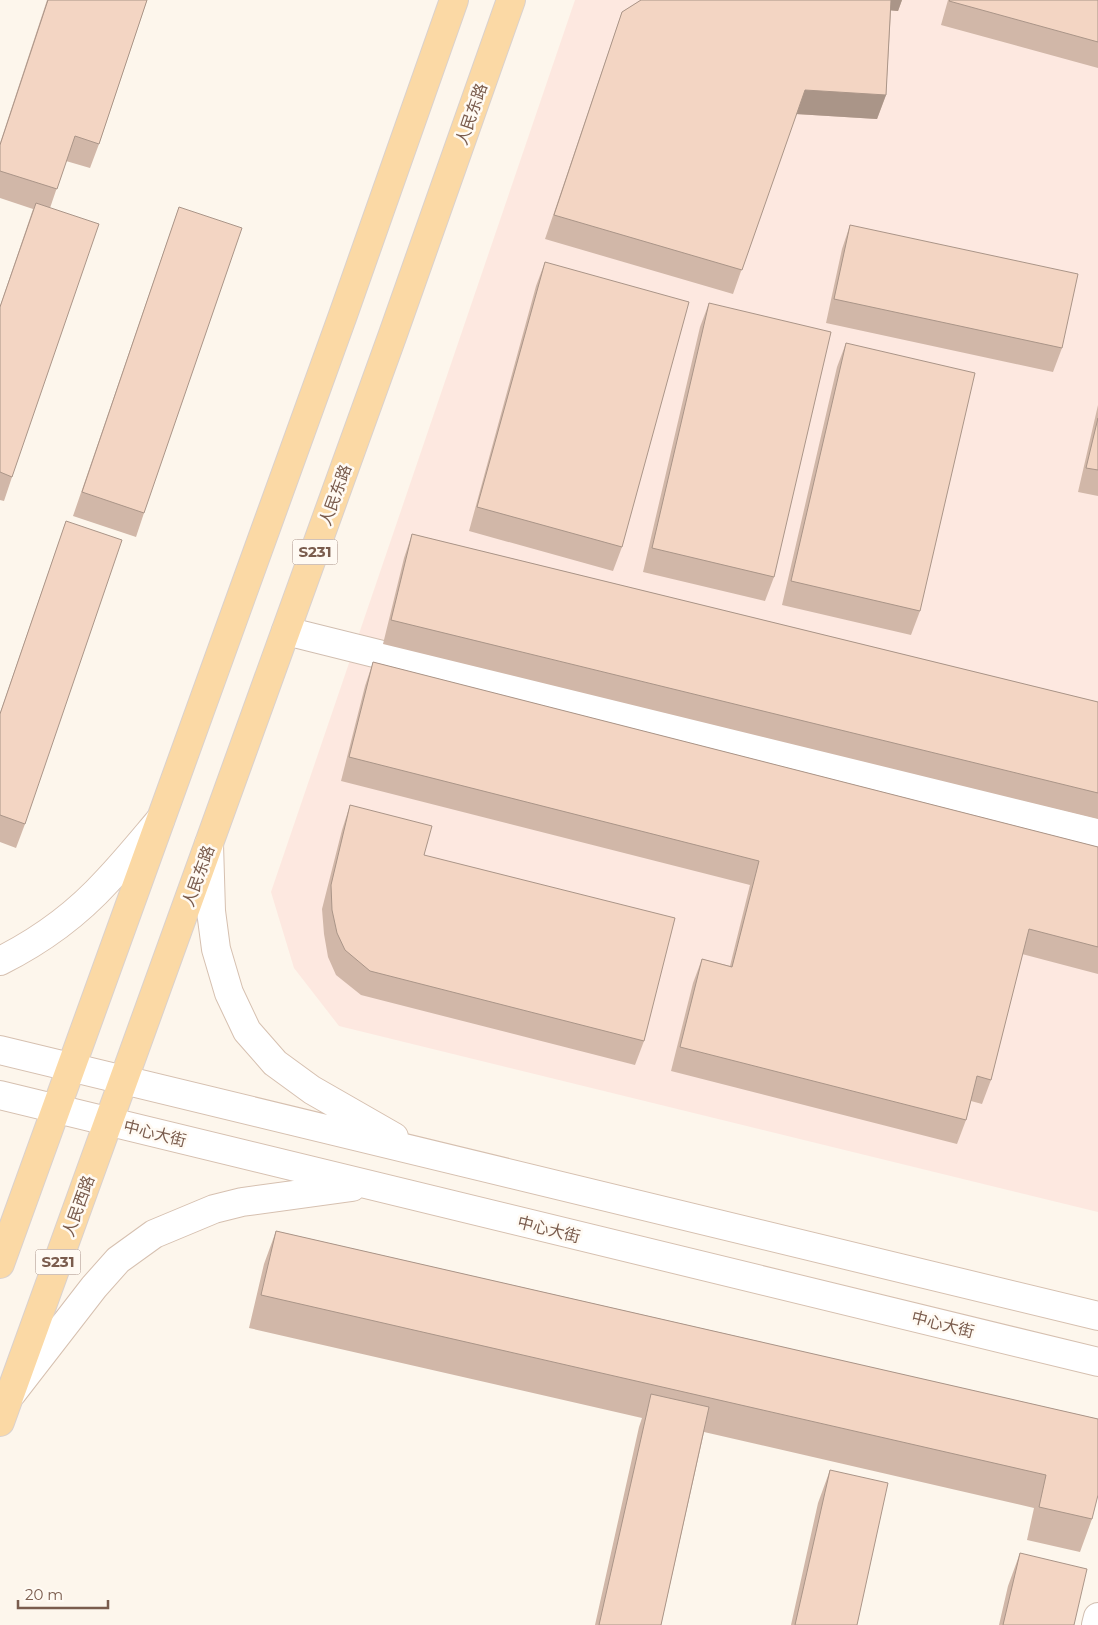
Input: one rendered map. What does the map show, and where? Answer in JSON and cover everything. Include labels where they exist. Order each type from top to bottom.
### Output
[{"type":"main road","points":[[0,1264],[343,316],[454,0]]},
{"type":"main road","name":"人民东路","points":[[116,1101],[286,632],[511,0]]},
{"type":"main road","points":[[286,632],[1098,833]]},
{"type":"main road","points":[[0,961],[24,949],[69,917],[106,882],[160,820]]},
{"type":"main road","points":[[209,844],[211,911],[216,949],[229,994],[247,1031],[275,1063],[312,1090],[421,1152]]},
{"type":"main road","name":"中心大街","points":[[0,1050],[64,1088],[116,1101],[421,1152],[1098,1316]]},
{"type":"main road","name":"中心大街","points":[[0,1095],[64,1088],[116,1101],[367,1184],[1098,1362]]},
{"type":"main road","name":"人民西路","points":[[4,1410],[116,1101]]},
{"type":"main road","points":[[4,1410],[94,1287],[118,1260],[154,1234],[214,1209],[242,1202],[367,1184]]},
{"type":"main road","points":[[1096,1625],[1098,1617]]},
{"type":"shaded area","points":[[575,0],[1098,0],[1098,1212],[339,1026],[294,968],[271,892]]},
{"type":"building","points":[[48,0],[147,0],[99,144],[75,136],[57,189],[0,171],[0,145]]},
{"type":"building","points":[[641,0],[891,0],[886,95],[805,90],[742,270],[554,215],[622,12]]},
{"type":"building","points":[[1098,0],[1098,42],[949,1]]},
{"type":"building","points":[[36,203],[99,224],[12,477],[0,472],[0,307]]},
{"type":"building","points":[[179,207],[242,228],[144,513],[82,492]]},
{"type":"building","points":[[850,225],[1078,274],[1062,348],[834,299]]},
{"type":"building","points":[[545,262],[689,302],[622,547],[477,507]]},
{"type":"building","points":[[709,303],[831,332],[774,577],[652,548]]},
{"type":"building","points":[[846,343],[975,373],[920,611],[791,581]]},
{"type":"building","points":[[1098,418],[1098,470],[1086,468]]},
{"type":"building","points":[[66,521],[122,540],[25,824],[0,815],[0,714]]},
{"type":"building","points":[[412,534],[1098,702],[1098,793],[391,620]]},
{"type":"building","points":[[373,662],[1098,847],[1098,947],[1029,929],[991,1080],[977,1076],[966,1120],[680,1047],[702,959],[732,967],[759,861],[349,757]]},
{"type":"building","points":[[350,805],[432,826],[424,855],[675,918],[644,1041],[370,971],[345,950],[337,933],[332,910],[331,885]]},
{"type":"building","points":[[276,1231],[1098,1419],[1098,1495],[1092,1519],[1039,1507],[1046,1475],[261,1295]]},
{"type":"building","points":[[651,1394],[709,1407],[661,1625],[599,1625]]},
{"type":"building","points":[[830,1470],[888,1483],[857,1625],[795,1625]]},
{"type":"building","points":[[1020,1553],[1087,1569],[1074,1625],[1003,1625]]}]
